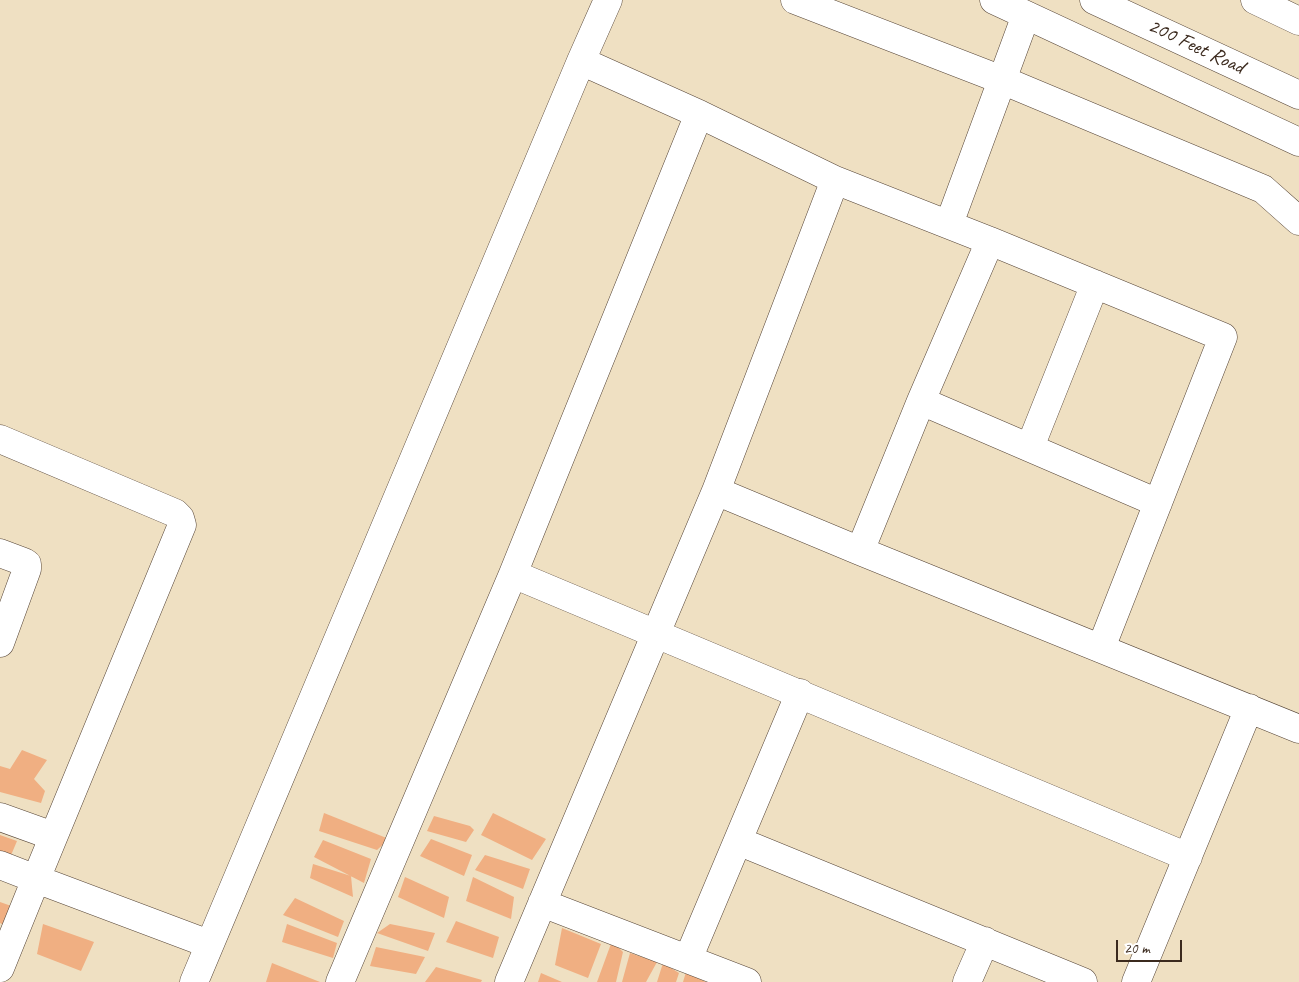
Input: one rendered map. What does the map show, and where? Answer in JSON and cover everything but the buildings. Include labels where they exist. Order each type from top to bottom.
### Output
[{"type":"street","points":[[194,982],[608,0]]},
{"type":"street","points":[[795,0],[1002,80],[1263,189],[1299,221]]},
{"type":"street","points":[[994,0],[1299,142]]},
{"type":"street","name":"200 Feet Road","points":[[1094,0],[1299,95]]},
{"type":"street","points":[[1255,0],[1299,20]]},
{"type":"street","points":[[949,224],[1026,15]]},
{"type":"street","points":[[581,61],[699,114],[834,180],[949,224],[1223,337],[1101,648]]},
{"type":"street","points":[[348,979],[699,114]]},
{"type":"street","points":[[509,982],[716,491],[834,180]]},
{"type":"street","points":[[860,551],[921,401],[990,241]]},
{"type":"street","points":[[1030,447],[1096,284]]},
{"type":"street","points":[[921,401],[1158,503]]},
{"type":"street","points":[[0,439],[175,513],[180,518],[182,525],[0,968]]},
{"type":"street","points":[[716,491],[1299,729]]},
{"type":"street","points":[[0,553],[24,562],[27,564],[27,570],[0,643]]},
{"type":"street","points":[[513,574],[1188,857]]},
{"type":"street","points":[[688,959],[800,693]]},
{"type":"street","points":[[1136,982],[1249,708]]},
{"type":"street","points":[[0,817],[53,836]]},
{"type":"street","points":[[738,841],[1083,982]]},
{"type":"street","points":[[0,865],[209,944]]},
{"type":"street","points":[[542,903],[747,982]]},
{"type":"street","points":[[967,982],[984,941]]}]
